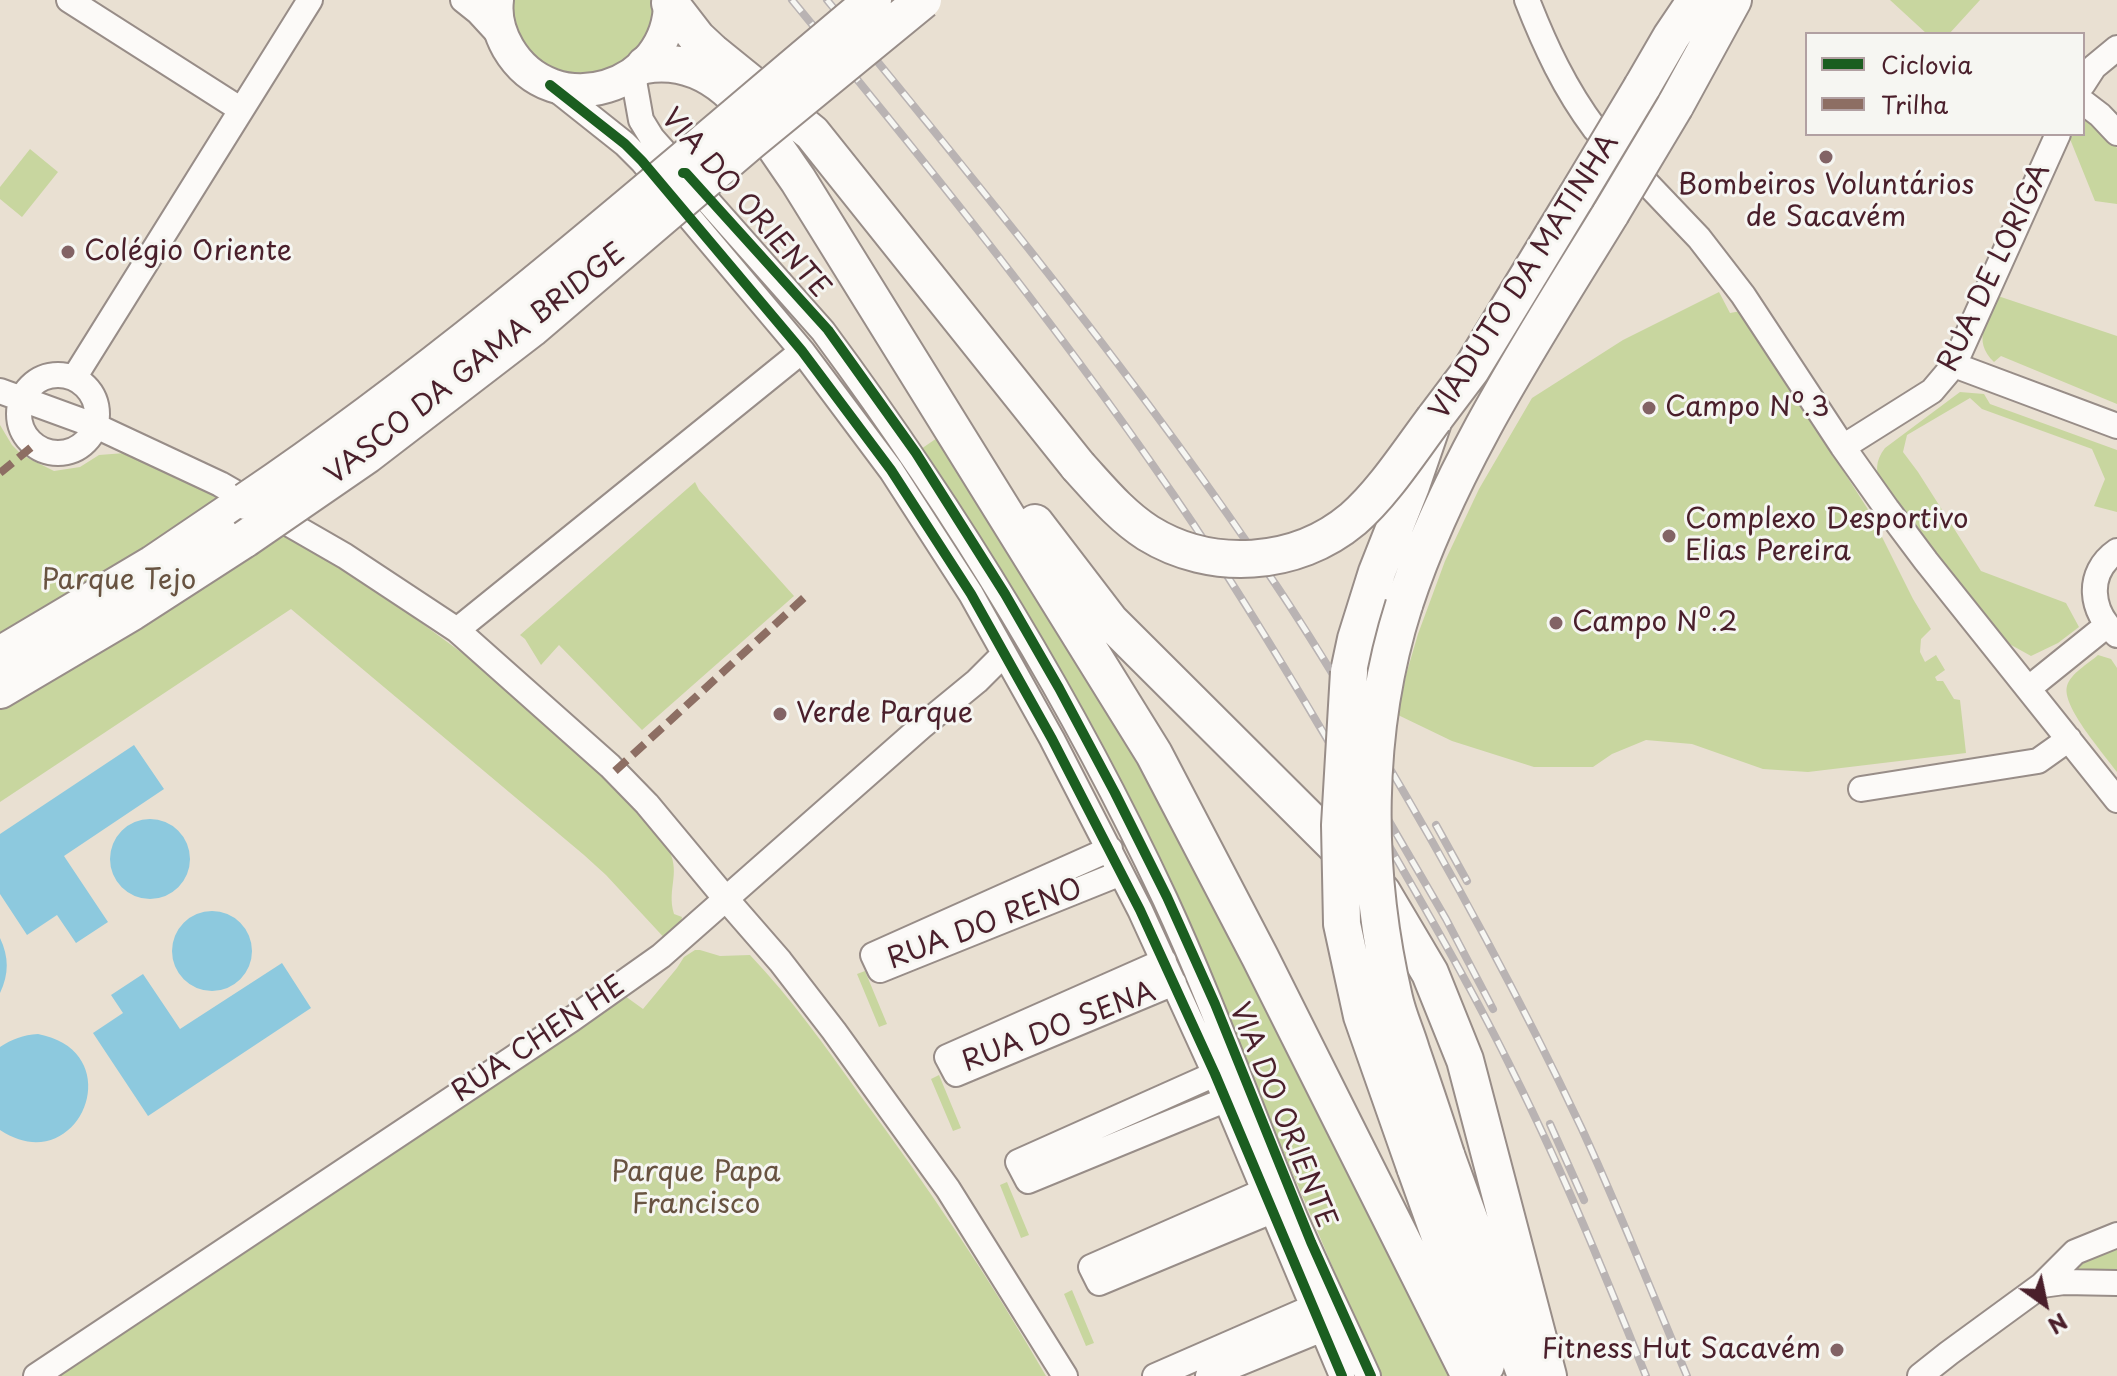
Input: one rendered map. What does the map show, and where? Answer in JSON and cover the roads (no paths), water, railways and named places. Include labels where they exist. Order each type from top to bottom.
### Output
[{"type":"highway","name":"VASCO DA GAMA BRIDGE","points":[[0,655],[153,564],[350,429],[512,304],[873,0]]},
{"type":"highway","name":"VASCO DA GAMA BRIDGE","points":[[0,690],[221,556],[391,436],[531,329],[751,141],[923,0]]},
{"type":"highway","points":[[1671,37],[1685,0]]},
{"type":"highway","points":[[1671,37],[1696,0]]},
{"type":"highway","name":"VIADUTO DA MATINHA","points":[[1431,1161],[1394,999],[1376,878],[1375,761],[1379,715],[1394,635],[1416,569],[1455,482],[1532,342],[1675,106],[1733,0]]},
{"type":"highway","points":[[670,2],[704,45],[812,133],[1078,466],[1122,514],[1172,546],[1204,556],[1233,560],[1288,553],[1336,532],[1372,500],[1434,419]]},
{"type":"highway","name":"VIADUTO DA MATINHA","points":[[1431,1161],[1362,1016],[1342,924],[1340,825],[1353,650],[1377,572],[1434,419],[1471,370],[1671,37]]},
{"type":"highway","points":[[639,70],[667,63],[687,66],[726,87],[747,110],[798,180],[1154,754],[1260,957],[1470,1376]]},
{"type":"highway","points":[[734,70],[813,167],[1034,523],[1110,621],[1382,892],[1430,973],[1465,1060],[1548,1376]]},
{"type":"highway","points":[[1431,1161],[1490,1376]]},
{"type":"highway","points":[[1431,1161],[1526,1376]]},
{"type":"main road","points":[[497,0],[503,38],[514,58],[530,74],[550,85],[579,91],[607,88],[639,70],[658,47],[667,26],[670,2]]},
{"type":"street","points":[[70,0],[240,109]]},
{"type":"street","points":[[74,378],[310,0]]},
{"type":"street","points":[[463,0],[503,38]]},
{"type":"street","points":[[1527,0],[1547,51],[1583,114],[1707,248],[1751,306],[1843,447],[1926,561],[2117,800]]},
{"type":"street","points":[[2085,81],[2094,67],[2117,48]]},
{"type":"street","name":"VIA DO ORIENTE","points":[[639,70],[638,109],[646,129],[823,331],[913,455],[1003,596],[1056,689],[1164,899],[1211,1005],[1296,1218],[1368,1376]]},
{"type":"street","name":"VIA DO ORIENTE","points":[[550,85],[642,161],[802,351],[891,470],[971,594],[1110,849],[1169,972],[1342,1376]]},
{"type":"street","points":[[2085,104],[2117,133]]},
{"type":"street","name":"RUA DE LORIGA","points":[[1843,447],[1932,391],[1954,365],[2057,136]]},
{"type":"street","points":[[750,249],[790,310],[802,351],[835,367],[890,424]]},
{"type":"street","points":[[457,630],[802,351]]},
{"type":"street","points":[[1954,365],[2117,426]]},
{"type":"street","points":[[47,376],[74,378],[83,383],[95,399],[98,410],[96,426],[89,438],[73,451],[43,450],[34,445],[22,430],[19,411],[10,395],[47,376]]},
{"type":"street","points":[[10,395],[96,426],[220,484],[345,556],[457,630],[610,766],[647,804],[799,985],[948,1189],[1065,1376]]},
{"type":"street","points":[[2029,688],[2112,631],[2098,613],[2094,597],[2102,566],[2117,551]]},
{"type":"street","points":[[1003,596],[1004,654],[1056,689]]},
{"type":"street","name":"RUA CHEN HE","points":[[36,1376],[572,1019],[661,956],[977,681],[1004,654]]},
{"type":"street","points":[[1861,789],[2038,761],[2069,739]]},
{"type":"street","name":"RUA DO RENO","points":[[1110,849],[873,955],[880,970],[1121,873]]},
{"type":"street","name":"RUA DO SENA","points":[[1169,972],[956,1074],[947,1057],[1169,972]]},
{"type":"street","points":[[1215,1074],[1018,1162],[1028,1181],[1225,1100]]},
{"type":"street","points":[[1268,1201],[1099,1283],[1091,1267],[1268,1201]]},
{"type":"street","points":[[1920,1376],[2042,1285],[2075,1252],[2117,1235]]},
{"type":"street","points":[[2042,1285],[2064,1282],[2117,1283]]},
{"type":"street","points":[[1155,1376],[1318,1318]]},
{"type":"street","points":[[1208,1376],[1318,1318]]},
{"type":"water","points":[[134,745],[164,789],[64,856],[108,922],[76,943],[57,915],[27,935],[0,894],[0,834]]},
{"type":"water","points":[[150,819],[165,822],[178,831],[187,844],[190,859],[187,874],[178,887],[165,896],[150,899],[135,896],[122,887],[113,874],[110,859],[113,844],[122,831],[135,822]]},
{"type":"water","points":[[212,911],[227,914],[240,923],[249,936],[252,951],[249,966],[240,979],[227,988],[212,991],[197,988],[184,979],[175,966],[172,951],[175,936],[184,923],[197,914]]},
{"type":"water","points":[[0,938],[7,966],[0,993]]},
{"type":"water","points":[[282,963],[311,1008],[148,1116],[93,1033],[123,1013],[111,995],[143,974],[180,1029]]},
{"type":"water","points":[[38,1034],[67,1045],[83,1064],[88,1086],[84,1108],[71,1127],[52,1139],[28,1142],[0,1130],[0,1047],[18,1038]]},
{"type":"railway","points":[[792,0],[1050,323],[1194,525],[1264,634],[1410,882],[1499,1043],[1567,1187],[1646,1376]]},
{"type":"railway","points":[[827,0],[1115,360],[1224,509],[1314,644],[1431,839],[1533,1029],[1595,1158],[1687,1376]]},
{"type":"railway","points":[[1336,730],[1446,919],[1493,1009]]},
{"type":"railway","points":[[1436,825],[1467,881]]},
{"type":"railway","points":[[1550,1124],[1584,1200]]},
{"type":"place","name":"Bombeiros Voluntários de Sacavém","points":[[1826,157]]},
{"type":"place","name":"Colégio Oriente","points":[[68,252]]},
{"type":"place","name":"Campo Nº.3","points":[[1649,408]]},
{"type":"place","name":"Complexo Desportivo Elias Pereira","points":[[1669,536]]},
{"type":"place","name":"Campo Nº.2","points":[[1556,623]]},
{"type":"place","name":"Verde Parque","points":[[780,714]]},
{"type":"place","name":"Fitness Hut Sacavém","points":[[1837,1350]]},
{"type":"park label","name":"Parque Tejo","points":[[119,581]]},
{"type":"park label","name":"Parque Papa Francisco","points":[[696,1189]]}]
